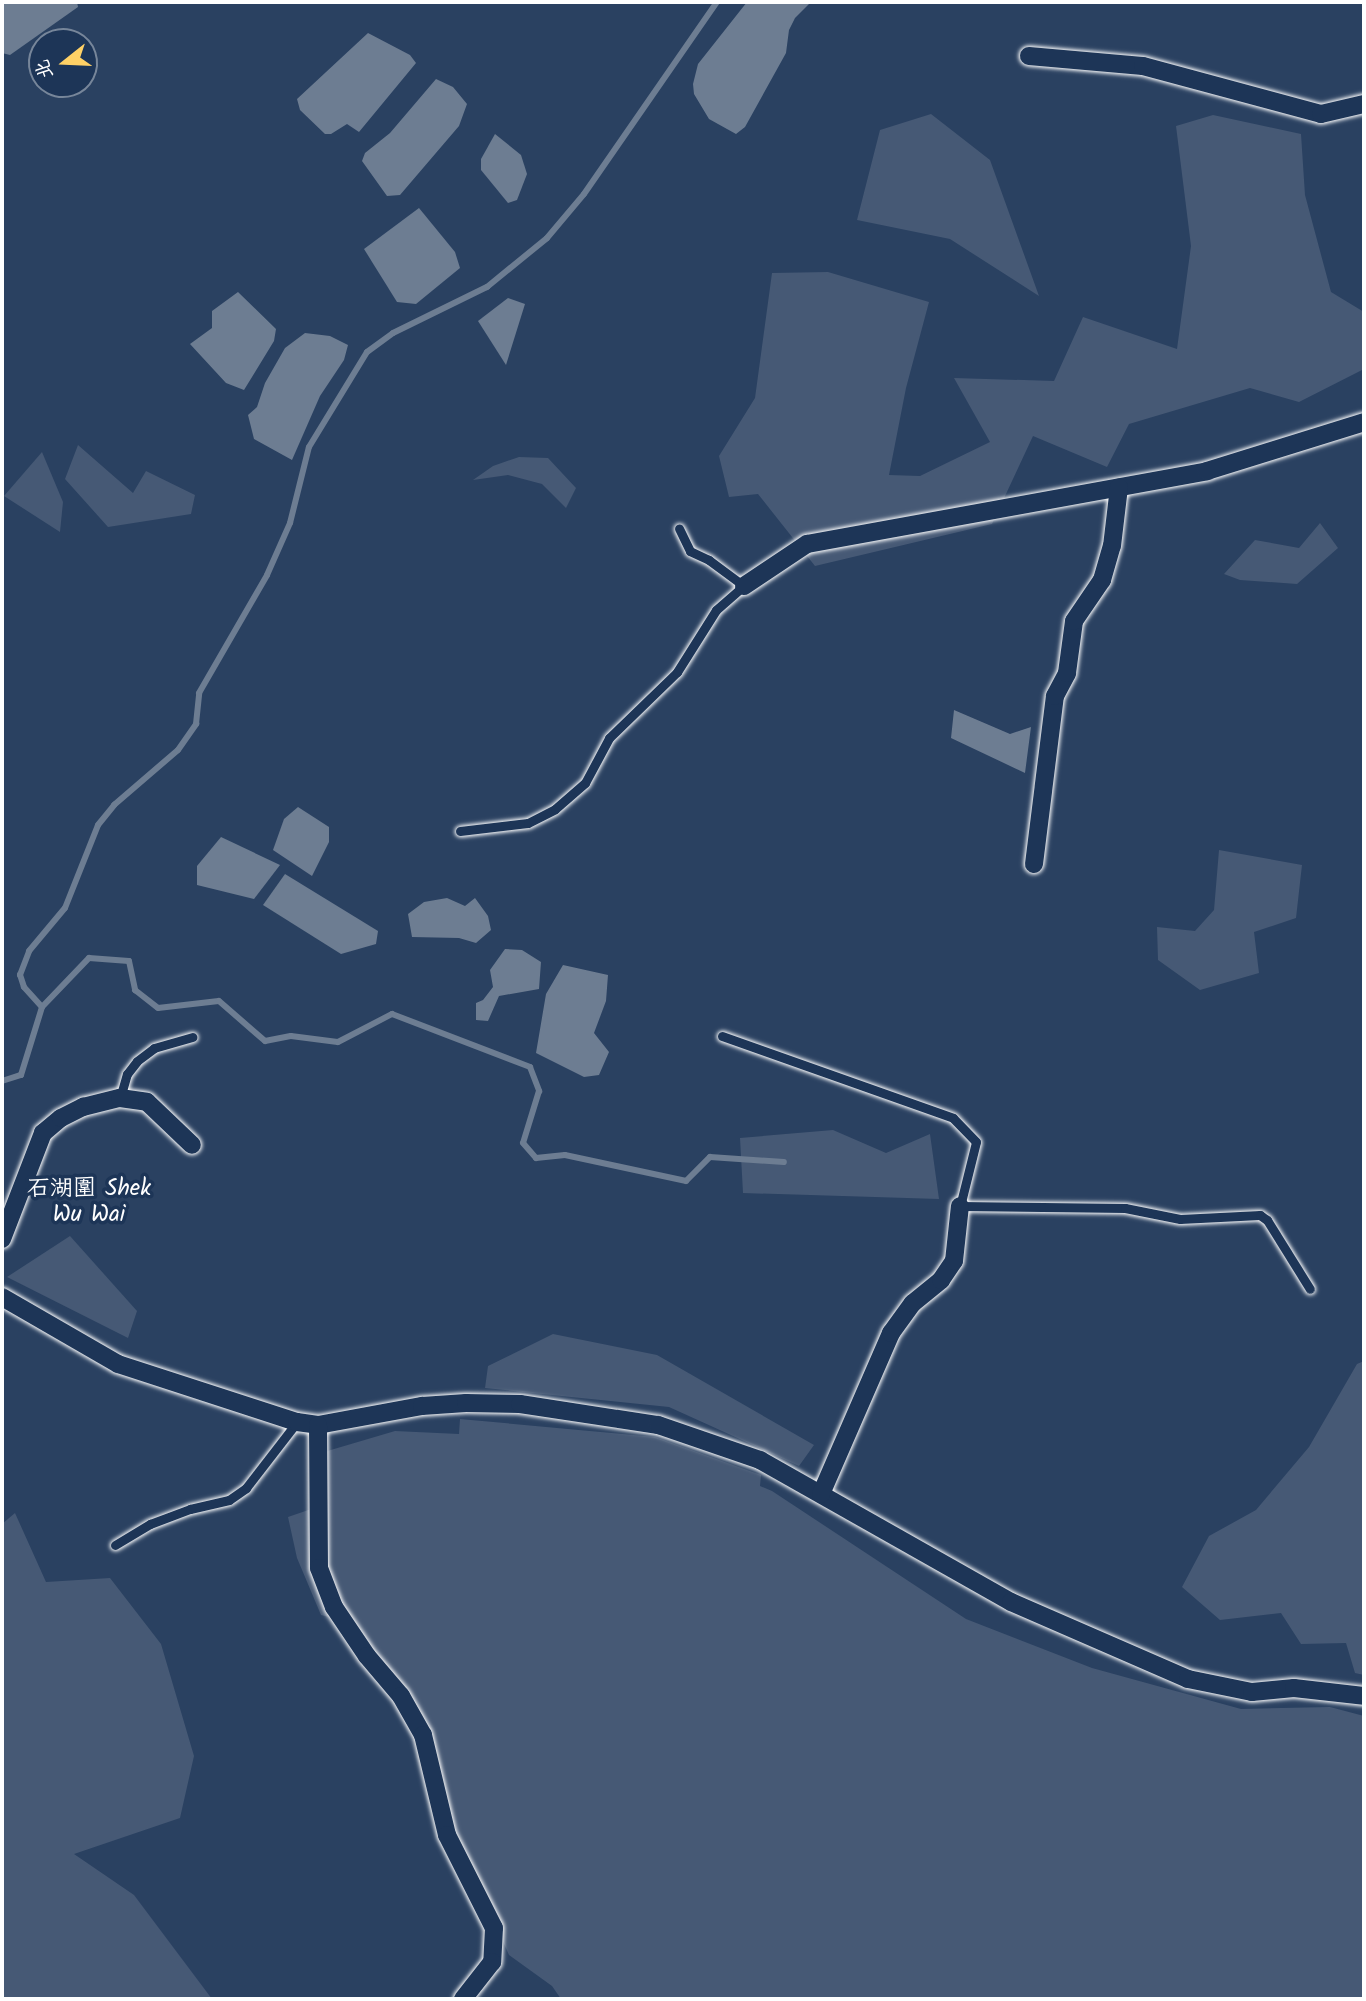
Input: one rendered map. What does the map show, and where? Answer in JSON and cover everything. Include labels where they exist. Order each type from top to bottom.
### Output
[{"type":"street","points":[[1029,57],[1143,66],[1321,114],[1364,104]]},
{"type":"street","points":[[744,586],[807,544],[1207,471],[1364,422]]},
{"type":"street","points":[[1034,864],[1055,696],[1067,673],[1074,621],[1102,580],[1112,546],[1119,487]]},
{"type":"street","points":[[2,1239],[43,1133],[61,1118],[83,1108],[120,1098],[147,1102],[192,1145]]},
{"type":"street","points":[[821,1494],[891,1333],[913,1303],[941,1280],[954,1261],[960,1206]]},
{"type":"street","points":[[2,1297],[118,1364],[297,1422],[317,1425],[422,1406],[520,1404],[658,1425],[760,1460],[1011,1602],[1188,1679],[1252,1692],[1294,1688],[1364,1696]]},
{"type":"street","points":[[317,1425],[319,1568],[334,1608],[367,1656],[401,1696],[423,1735],[447,1835],[494,1928],[492,1962],[463,1999]]},
{"type":"lane","points":[[460,831],[528,823],[555,809],[585,783],[609,738],[677,672],[716,610],[744,586],[709,560],[690,551],[679,528]]},
{"type":"lane","points":[[722,1036],[953,1118],[976,1142],[960,1206],[1125,1208],[1180,1219],[1259,1215],[1267,1220],[1310,1289]]},
{"type":"lane","points":[[120,1098],[127,1074],[137,1061],[154,1048],[192,1037]]},
{"type":"lane","points":[[115,1545],[149,1524],[190,1509],[229,1500],[246,1488],[297,1422]]},
{"type":"shaded area","points":[[2,2],[77,2],[78,7],[48,28],[28,28],[28,42],[10,55],[2,53]]},
{"type":"shaded area","points":[[747,2],[811,2],[795,18],[789,30],[786,53],[745,127],[736,134],[709,119],[694,94],[693,84],[698,64]]},
{"type":"shaded area","points":[[368,33],[410,55],[416,63],[359,132],[347,124],[331,134],[325,134],[300,110],[297,99]]},
{"type":"shaded area","points":[[436,79],[453,87],[467,104],[459,126],[400,195],[387,196],[362,161],[365,153],[390,133]]},
{"type":"shaded area","points":[[931,114],[990,160],[1039,296],[950,239],[857,220],[880,130]]},
{"type":"shaded area","points":[[1213,115],[1301,134],[1305,195],[1331,292],[1364,312],[1364,369],[1299,402],[1250,388],[1129,424],[1107,467],[1033,436],[992,524],[815,566],[758,494],[729,497],[719,456],[755,398],[772,273],[828,272],[929,302],[906,388],[889,475],[920,476],[990,442],[954,378],[1054,381],[1083,317],[1177,349],[1191,246],[1176,126]]},
{"type":"shaded area","points":[[495,134],[521,155],[527,174],[517,200],[508,203],[481,170],[481,159]]},
{"type":"shaded area","points":[[419,208],[455,252],[460,268],[416,304],[397,302],[364,249]]},
{"type":"shaded area","points":[[238,292],[276,329],[274,341],[244,390],[226,383],[190,344],[212,328],[212,311]]},
{"type":"shaded area","points":[[508,298],[525,304],[506,365],[478,321]]},
{"type":"shaded area","points":[[305,333],[330,336],[348,345],[344,360],[320,396],[292,460],[254,439],[248,415],[257,407],[265,383],[285,348]]},
{"type":"shaded area","points":[[78,445],[133,493],[146,471],[195,495],[191,514],[108,527],[65,479]]},
{"type":"shaded area","points":[[42,452],[63,502],[60,532],[4,496]]},
{"type":"shaded area","points":[[519,457],[548,458],[576,488],[566,508],[542,484],[508,475],[473,480],[493,466]]},
{"type":"shaded area","points":[[1320,523],[1338,548],[1297,584],[1240,580],[1224,574],[1255,540],[1299,548]]},
{"type":"shaded area","points":[[954,710],[1010,734],[1031,727],[1025,773],[951,738]]},
{"type":"shaded area","points":[[298,807],[329,827],[329,842],[312,876],[273,850],[284,819]]},
{"type":"shaded area","points":[[221,837],[280,865],[254,899],[197,885],[197,866]]},
{"type":"shaded area","points":[[1219,850],[1302,865],[1296,918],[1254,932],[1259,973],[1200,990],[1158,960],[1157,927],[1195,931],[1214,910]]},
{"type":"shaded area","points":[[285,874],[378,931],[376,944],[341,954],[263,905]]},
{"type":"shaded area","points":[[447,898],[465,906],[475,898],[488,916],[491,930],[476,943],[459,938],[412,937],[408,914],[424,902]]},
{"type":"shaded area","points":[[505,949],[522,950],[541,962],[539,989],[499,996],[488,1021],[476,1020],[476,1003],[483,1000],[493,987],[490,970]]},
{"type":"shaded area","points":[[563,965],[608,975],[606,1001],[594,1033],[609,1052],[599,1075],[584,1077],[536,1053],[546,994]]},
{"type":"shaded area","points":[[833,1130],[886,1153],[930,1134],[939,1199],[743,1193],[740,1138]]},
{"type":"shaded area","points":[[70,1236],[137,1311],[128,1338],[7,1277]]},
{"type":"shaded area","points":[[553,1334],[657,1355],[814,1445],[799,1466],[669,1407],[485,1388],[488,1366]]},
{"type":"shaded area","points":[[1364,1361],[1364,1675],[1355,1673],[1346,1643],[1301,1644],[1281,1613],[1220,1620],[1182,1587],[1209,1536],[1256,1510],[1309,1447],[1357,1364]]},
{"type":"shaded area","points":[[460,1419],[655,1437],[761,1475],[760,1486],[772,1491],[966,1619],[1092,1668],[1241,1709],[1330,1707],[1364,1716],[1364,1999],[561,1999],[552,1986],[509,1955],[487,1906],[456,1849],[418,1709],[353,1623],[321,1615],[297,1558],[288,1517],[323,1505],[324,1452],[395,1431],[459,1434]]},
{"type":"shaded area","points":[[15,1513],[46,1582],[110,1578],[161,1644],[194,1756],[180,1818],[74,1854],[134,1895],[212,1999],[2,1999],[2,1524]]},
{"type":"waterway","points":[[42,1007],[24,987],[20,975],[29,951],[65,908],[98,825],[114,805],[178,750],[196,724],[199,693],[267,575],[290,523],[309,447],[367,352],[393,333],[487,287],[547,238],[584,194],[717,2]]},
{"type":"waterway","points":[[2,1081],[21,1075],[42,1007],[89,958],[129,961],[135,990],[158,1008],[219,1001],[265,1041],[291,1036],[338,1042],[392,1014],[530,1067],[539,1091],[523,1143],[536,1158],[565,1155],[686,1181],[710,1157],[784,1162]]},
{"type":"district","name":"石湖圍 Shek Wu Wai","points":[[89,1202]]}]
